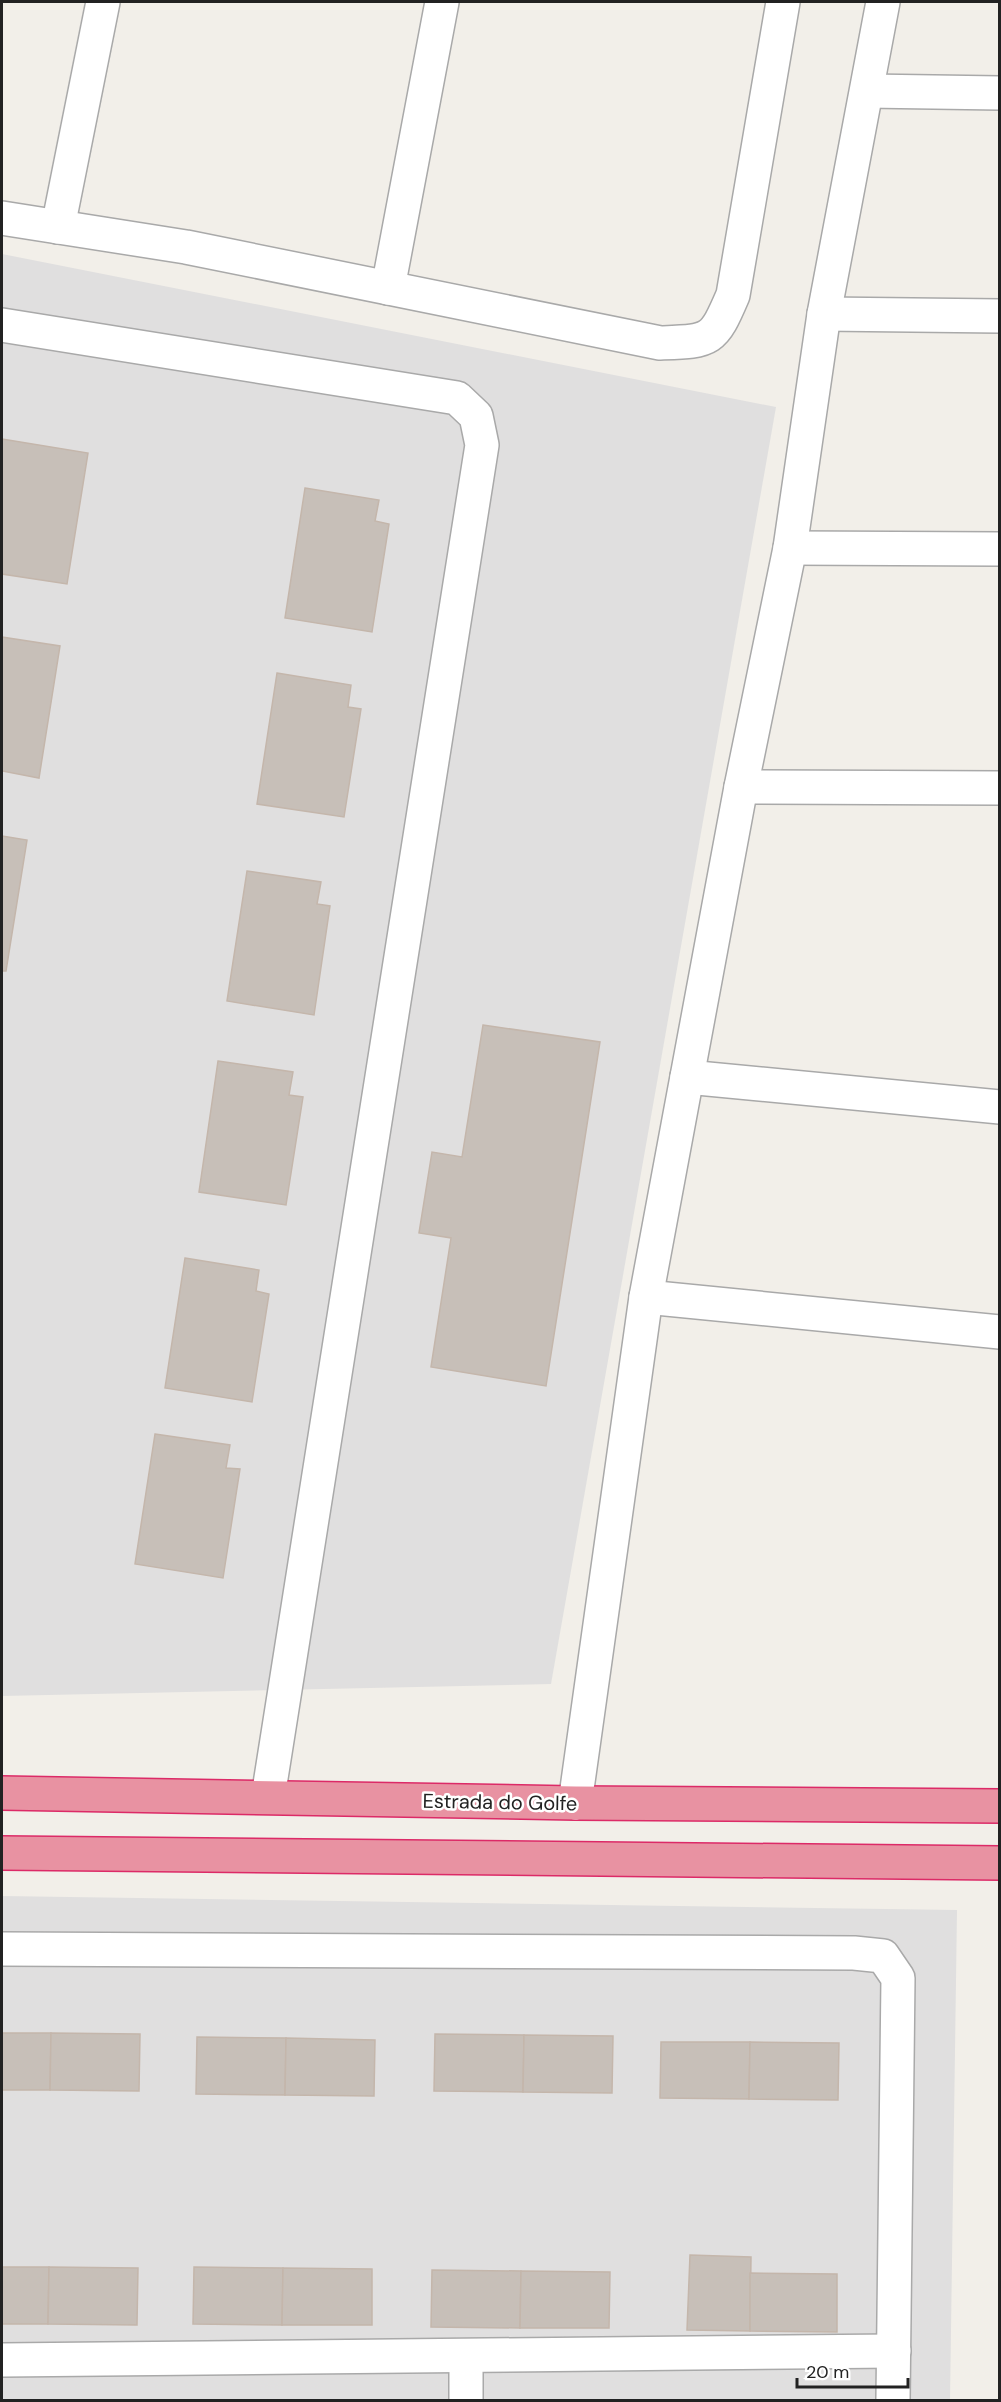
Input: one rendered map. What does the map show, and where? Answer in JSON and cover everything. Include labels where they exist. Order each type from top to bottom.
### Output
[{"type":"highway","name":"Estrada do Golfe","points":[[2,1793],[575,1803],[999,1806]]},
{"type":"highway","points":[[2,1854],[999,1863]]},
{"type":"street","points":[[58,227],[103,2]]},
{"type":"street","points":[[388,288],[442,2]]},
{"type":"street","points":[[2,218],[186,247],[660,343],[699,341],[719,329],[733,295],[783,2]]},
{"type":"street","points":[[575,1803],[645,1297],[741,787],[790,548],[824,314],[884,2]]},
{"type":"street","points":[[867,91],[999,93]]},
{"type":"street","points":[[824,314],[999,316]]},
{"type":"street","points":[[2,325],[457,398],[476,416],[482,445],[268,1797]]},
{"type":"street","points":[[790,548],[999,549]]},
{"type":"street","points":[[741,787],[999,788]]},
{"type":"street","points":[[687,1077],[999,1107]]},
{"type":"street","points":[[645,1297],[999,1332]]},
{"type":"street","points":[[2,1949],[854,1953],[883,1956],[898,1978],[893,2400]]},
{"type":"street","points":[[2,2360],[894,2351]]},
{"type":"street","points":[[466,2356],[466,2400]]},
{"type":"shaded area","points":[[2,254],[776,407],[551,1684],[2,1696]]},
{"type":"shaded area","points":[[2,1896],[957,1910],[950,2400],[2,2400]]},
{"type":"building","points":[[2,439],[88,453],[67,584],[2,574]]},
{"type":"building","points":[[305,488],[379,500],[375,521],[389,524],[372,632],[285,618]]},
{"type":"building","points":[[2,637],[60,646],[39,778],[2,771]]},
{"type":"building","points":[[277,673],[351,685],[348,707],[361,709],[344,817],[257,804]]},
{"type":"building","points":[[2,836],[27,840],[6,971],[2,971]]},
{"type":"building","points":[[247,871],[321,882],[317,904],[330,906],[314,1015],[227,1001]]},
{"type":"building","points":[[483,1025],[600,1042],[546,1386],[431,1367],[451,1238],[419,1233],[432,1152],[462,1157]]},
{"type":"building","points":[[218,1061],[293,1072],[289,1095],[303,1097],[286,1205],[199,1192]]},
{"type":"building","points":[[185,1258],[259,1270],[256,1291],[269,1294],[252,1402],[165,1388]]},
{"type":"building","points":[[155,1434],[230,1445],[226,1468],[240,1469],[223,1578],[135,1564]]},
{"type":"building","points":[[2,2033],[51,2033],[50,2090],[2,2090]]},
{"type":"building","points":[[51,2033],[140,2034],[139,2091],[50,2090]]},
{"type":"building","points":[[435,2034],[524,2035],[523,2092],[434,2091]]},
{"type":"building","points":[[524,2035],[613,2036],[612,2093],[523,2092]]},
{"type":"building","points":[[197,2037],[286,2038],[285,2095],[196,2094]]},
{"type":"building","points":[[286,2038],[375,2040],[374,2096],[285,2095]]},
{"type":"building","points":[[661,2042],[750,2042],[749,2099],[660,2098]]},
{"type":"building","points":[[750,2042],[839,2043],[838,2100],[749,2099]]},
{"type":"building","points":[[690,2255],[751,2257],[750,2331],[687,2330]]},
{"type":"building","points":[[2,2267],[49,2267],[48,2324],[2,2324]]},
{"type":"building","points":[[49,2267],[138,2268],[137,2325],[48,2324]]},
{"type":"building","points":[[194,2267],[283,2268],[282,2325],[193,2324]]},
{"type":"building","points":[[283,2268],[372,2269],[372,2325],[282,2325]]},
{"type":"building","points":[[432,2270],[521,2271],[520,2328],[431,2327]]},
{"type":"building","points":[[521,2271],[610,2272],[609,2328],[520,2328]]},
{"type":"building","points":[[750,2273],[837,2274],[837,2332],[750,2331]]}]
